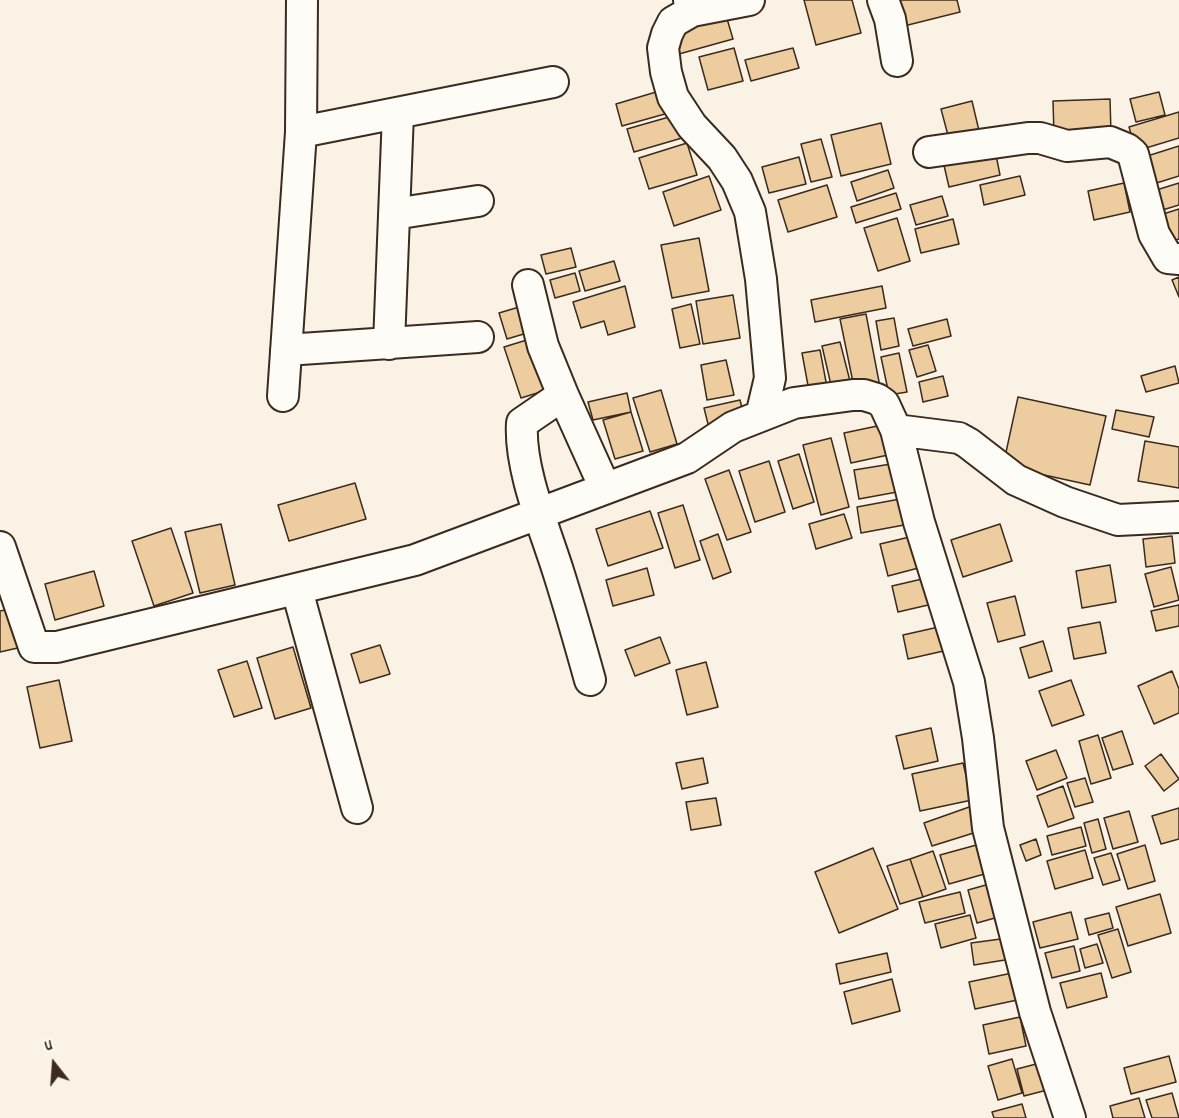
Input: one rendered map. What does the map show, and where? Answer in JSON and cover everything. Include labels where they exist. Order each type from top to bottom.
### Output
[{"type":"street","points":[[283,396],[300,132],[302,0]]},
{"type":"street","points":[[749,0],[691,6],[673,22],[663,48],[666,72],[674,97],[692,126],[722,158],[737,181],[750,212],[761,279],[770,378],[761,416]]},
{"type":"street","points":[[883,0],[890,19],[897,62]]},
{"type":"street","points":[[300,132],[553,82]]},
{"type":"street","points":[[389,344],[398,113]]},
{"type":"street","points":[[929,152],[1028,138],[1049,139],[1067,146],[1110,142],[1127,148],[1133,154],[1154,234],[1168,258],[1179,259]]},
{"type":"street","points":[[394,214],[478,201]]},
{"type":"street","points":[[528,285],[543,346],[605,488]]},
{"type":"street","points":[[286,350],[478,337]]},
{"type":"street","points":[[563,395],[522,423],[522,435],[526,464],[539,512],[590,680]]},
{"type":"street","points":[[0,547],[7,593],[34,647],[57,647],[415,560],[687,458],[733,427],[794,404],[864,395],[877,399],[884,404],[896,430],[919,522],[969,682],[988,828],[1035,1012],[1071,1118]]},
{"type":"street","points":[[896,430],[958,438],[968,443],[1016,480],[1065,502],[1118,520],[1179,517]]},
{"type":"street","points":[[297,590],[357,808]]},
{"type":"building","points":[[804,0],[852,0],[861,33],[816,45]]},
{"type":"building","points":[[888,0],[957,0],[960,12],[896,28]]},
{"type":"building","points":[[725,12],[733,39],[679,54],[671,27]]},
{"type":"building","points":[[734,48],[743,81],[708,90],[699,57]]},
{"type":"building","points":[[793,48],[799,68],[751,81],[745,60]]},
{"type":"building","points":[[666,89],[672,112],[622,126],[616,104]]},
{"type":"building","points":[[1159,92],[1165,115],[1136,122],[1130,99]]},
{"type":"building","points":[[1110,99],[1111,133],[1054,135],[1053,101]]},
{"type":"building","points":[[972,101],[980,135],[950,143],[941,109]]},
{"type":"building","points":[[1179,112],[1179,138],[1136,151],[1129,127]]},
{"type":"building","points":[[676,115],[682,138],[634,152],[627,129]]},
{"type":"building","points":[[881,123],[891,164],[841,176],[831,135]]},
{"type":"building","points":[[821,139],[832,177],[811,182],[801,144]]},
{"type":"building","points":[[687,143],[697,175],[649,189],[639,158]]},
{"type":"building","points":[[1179,146],[1179,176],[1150,185],[1141,158]]},
{"type":"building","points":[[995,150],[1000,175],[949,187],[943,161]]},
{"type":"building","points":[[799,157],[806,184],[769,193],[762,167]]},
{"type":"building","points":[[888,170],[894,188],[857,201],[851,182]]},
{"type":"building","points":[[709,176],[721,210],[674,226],[663,192]]},
{"type":"building","points":[[1020,176],[1025,195],[984,205],[980,185]]},
{"type":"building","points":[[1124,183],[1130,212],[1094,220],[1088,191]]},
{"type":"building","points":[[1179,183],[1179,205],[1156,212],[1150,192]]},
{"type":"building","points":[[827,185],[837,217],[788,232],[778,200]]},
{"type":"building","points":[[896,193],[901,209],[856,223],[851,207]]},
{"type":"building","points":[[942,196],[948,216],[916,225],[910,205]]},
{"type":"building","points":[[1179,209],[1179,239],[1166,243],[1157,216]]},
{"type":"building","points":[[897,218],[910,261],[878,271],[864,228]]},
{"type":"building","points":[[953,219],[959,244],[921,253],[915,229]]},
{"type":"building","points":[[699,238],[709,291],[672,298],[661,245]]},
{"type":"building","points":[[571,248],[576,267],[546,274],[541,255]]},
{"type":"building","points":[[614,261],[620,281],[585,291],[579,271]]},
{"type":"building","points":[[575,273],[580,291],[555,298],[550,280]]},
{"type":"building","points":[[1179,277],[1179,297],[1172,280]]},
{"type":"building","points":[[625,286],[635,327],[608,335],[604,321],[581,328],[573,302]]},
{"type":"building","points":[[882,286],[886,308],[815,322],[811,300]]},
{"type":"building","points":[[733,295],[740,338],[703,344],[696,301]]},
{"type":"building","points":[[691,304],[700,344],[680,348],[672,309]]},
{"type":"building","points":[[519,307],[527,333],[507,339],[499,313]]},
{"type":"building","points":[[866,314],[880,387],[855,392],[840,319]]},
{"type":"building","points":[[894,318],[899,346],[881,350],[876,321]]},
{"type":"building","points":[[947,319],[951,336],[913,346],[908,329]]},
{"type":"building","points":[[530,339],[547,390],[521,398],[504,347]]},
{"type":"building","points":[[840,342],[850,381],[831,385],[822,346]]},
{"type":"building","points":[[928,345],[936,371],[917,377],[909,350]]},
{"type":"building","points":[[820,350],[827,387],[809,391],[802,353]]},
{"type":"building","points":[[899,353],[907,392],[889,395],[881,357]]},
{"type":"building","points":[[726,360],[734,395],[707,400],[701,365]]},
{"type":"building","points":[[1175,366],[1179,383],[1146,392],[1141,376]]},
{"type":"building","points":[[943,376],[948,396],[923,402],[919,382]]},
{"type":"building","points":[[661,390],[677,444],[650,452],[633,398]]},
{"type":"building","points":[[627,393],[631,412],[593,420],[588,402]]},
{"type":"building","points":[[1018,397],[1106,416],[1090,485],[1003,466]]},
{"type":"building","points":[[740,400],[745,420],[709,428],[704,408]]},
{"type":"building","points":[[1116,410],[1154,417],[1149,437],[1112,429]]},
{"type":"building","points":[[631,412],[643,451],[615,459],[603,420]]},
{"type":"building","points":[[882,425],[888,455],[851,463],[844,433]]},
{"type":"building","points":[[831,438],[849,507],[821,515],[803,445]]},
{"type":"building","points":[[1145,441],[1179,447],[1179,488],[1138,481]]},
{"type":"building","points":[[799,454],[814,502],[793,509],[778,461]]},
{"type":"building","points":[[769,461],[785,512],[755,522],[739,471]]},
{"type":"building","points":[[891,464],[897,492],[859,499],[854,470]]},
{"type":"building","points":[[729,470],[751,532],[727,540],[705,479]]},
{"type":"building","points":[[355,483],[366,519],[289,541],[278,505]]},
{"type":"building","points":[[900,499],[904,525],[861,533],[857,507]]},
{"type":"building","points":[[683,505],[700,560],[675,568],[658,513]]},
{"type":"building","points":[[650,511],[663,548],[608,566],[596,529]]},
{"type":"building","points":[[844,514],[852,538],[816,549],[809,524]]},
{"type":"building","points":[[221,524],[235,585],[200,593],[185,532]]},
{"type":"building","points":[[1000,524],[1012,561],[963,577],[951,540]]},
{"type":"building","points":[[171,528],[193,593],[154,606],[132,541]]},
{"type":"building","points":[[718,534],[731,572],[713,579],[700,541]]},
{"type":"building","points":[[918,535],[926,566],[888,576],[880,544]]},
{"type":"building","points":[[1172,536],[1175,563],[1146,567],[1143,539]]},
{"type":"building","points":[[1110,565],[1116,602],[1082,608],[1076,571]]},
{"type":"building","points":[[1171,567],[1179,600],[1154,607],[1145,574]]},
{"type":"building","points":[[647,568],[654,595],[613,606],[606,580]]},
{"type":"building","points":[[94,571],[104,606],[55,620],[45,584]]},
{"type":"building","points":[[935,576],[941,602],[898,612],[892,586]]},
{"type":"building","points":[[1015,596],[1025,635],[998,642],[987,603]]},
{"type":"building","points":[[1179,605],[1179,626],[1156,631],[1151,611]]},
{"type":"building","points":[[14,608],[22,647],[0,652],[0,611]]},
{"type":"building","points":[[1100,622],[1106,653],[1074,659],[1068,628]]},
{"type":"building","points":[[943,626],[948,650],[908,659],[903,635]]},
{"type":"building","points":[[660,637],[670,663],[635,676],[625,650]]},
{"type":"building","points":[[1043,641],[1052,671],[1029,678],[1020,648]]},
{"type":"building","points":[[380,645],[390,674],[360,683],[351,654]]},
{"type":"building","points":[[293,647],[311,708],[275,719],[257,658]]},
{"type":"building","points":[[247,661],[262,708],[234,717],[218,670]]},
{"type":"building","points":[[706,662],[718,707],[687,715],[676,670]]},
{"type":"building","points":[[1172,671],[1179,689],[1179,713],[1154,724],[1138,686]]},
{"type":"building","points":[[59,680],[72,741],[40,748],[27,687]]},
{"type":"building","points":[[1071,680],[1084,715],[1052,726],[1039,691]]},
{"type":"building","points":[[931,728],[938,761],[904,769],[896,736]]},
{"type":"building","points":[[1122,731],[1133,764],[1113,770],[1102,738]]},
{"type":"building","points":[[1098,735],[1111,778],[1091,784],[1079,741]]},
{"type":"building","points":[[1056,750],[1067,778],[1037,790],[1026,761]]},
{"type":"building","points":[[1161,754],[1179,779],[1164,791],[1145,766]]},
{"type":"building","points":[[703,758],[708,783],[682,789],[676,763]]},
{"type":"building","points":[[963,763],[972,800],[920,811],[912,774]]},
{"type":"building","points":[[1085,778],[1093,802],[1075,807],[1067,783]]},
{"type":"building","points":[[1063,786],[1074,818],[1048,827],[1037,796]]},
{"type":"building","points":[[716,798],[721,825],[691,830],[686,802]]},
{"type":"building","points":[[972,806],[980,831],[932,846],[924,823]]},
{"type":"building","points":[[1179,808],[1179,839],[1161,844],[1152,816]]},
{"type":"building","points":[[1129,811],[1138,842],[1113,849],[1104,818]]},
{"type":"building","points":[[1098,819],[1106,849],[1092,853],[1084,823]]},
{"type":"building","points":[[1081,827],[1086,846],[1052,855],[1047,836]]},
{"type":"building","points":[[1036,839],[1041,855],[1026,861],[1020,845]]},
{"type":"building","points":[[980,844],[988,873],[949,884],[940,855]]},
{"type":"building","points":[[1145,845],[1155,881],[1128,889],[1117,854]]},
{"type":"building","points":[[873,848],[898,909],[839,933],[815,872]]},
{"type":"building","points":[[1085,850],[1093,878],[1055,889],[1047,861]]},
{"type":"building","points":[[933,851],[946,889],[923,897],[910,859]]},
{"type":"building","points":[[1111,853],[1120,880],[1103,885],[1094,858]]},
{"type":"building","points":[[910,859],[923,897],[900,904],[887,866]]},
{"type":"building","points":[[993,883],[1002,916],[977,923],[968,890]]},
{"type":"building","points":[[960,892],[965,913],[925,923],[919,902]]},
{"type":"building","points":[[1160,894],[1171,933],[1128,946],[1116,907]]},
{"type":"building","points":[[1071,912],[1078,939],[1040,948],[1033,922]]},
{"type":"building","points":[[1109,913],[1113,928],[1089,935],[1085,919]]},
{"type":"building","points":[[970,915],[976,938],[941,948],[935,924]]},
{"type":"building","points":[[1118,929],[1131,972],[1112,978],[1098,935]]},
{"type":"building","points":[[1008,938],[1011,959],[974,965],[971,943]]},
{"type":"building","points":[[1097,944],[1103,963],[1085,968],[1080,949]]},
{"type":"building","points":[[1074,946],[1080,971],[1052,978],[1045,953]]},
{"type":"building","points":[[887,953],[891,972],[840,984],[836,964]]},
{"type":"building","points":[[1017,972],[1022,999],[975,1009],[969,982]]},
{"type":"building","points":[[1101,973],[1107,997],[1067,1008],[1060,983]]},
{"type":"building","points":[[892,979],[900,1011],[852,1024],[844,992]]},
{"type":"building","points":[[1020,1017],[1026,1046],[989,1054],[983,1025]]},
{"type":"building","points":[[1169,1056],[1176,1082],[1131,1094],[1124,1068]]},
{"type":"building","points":[[1012,1059],[1022,1093],[998,1100],[988,1066]]},
{"type":"building","points":[[1040,1063],[1047,1090],[1024,1096],[1017,1069]]},
{"type":"building","points":[[1172,1093],[1179,1118],[1152,1118],[1146,1100]]},
{"type":"building","points":[[1139,1098],[1145,1118],[1113,1118],[1110,1106]]},
{"type":"building","points":[[1022,1104],[1026,1118],[994,1118],[992,1112]]}]
